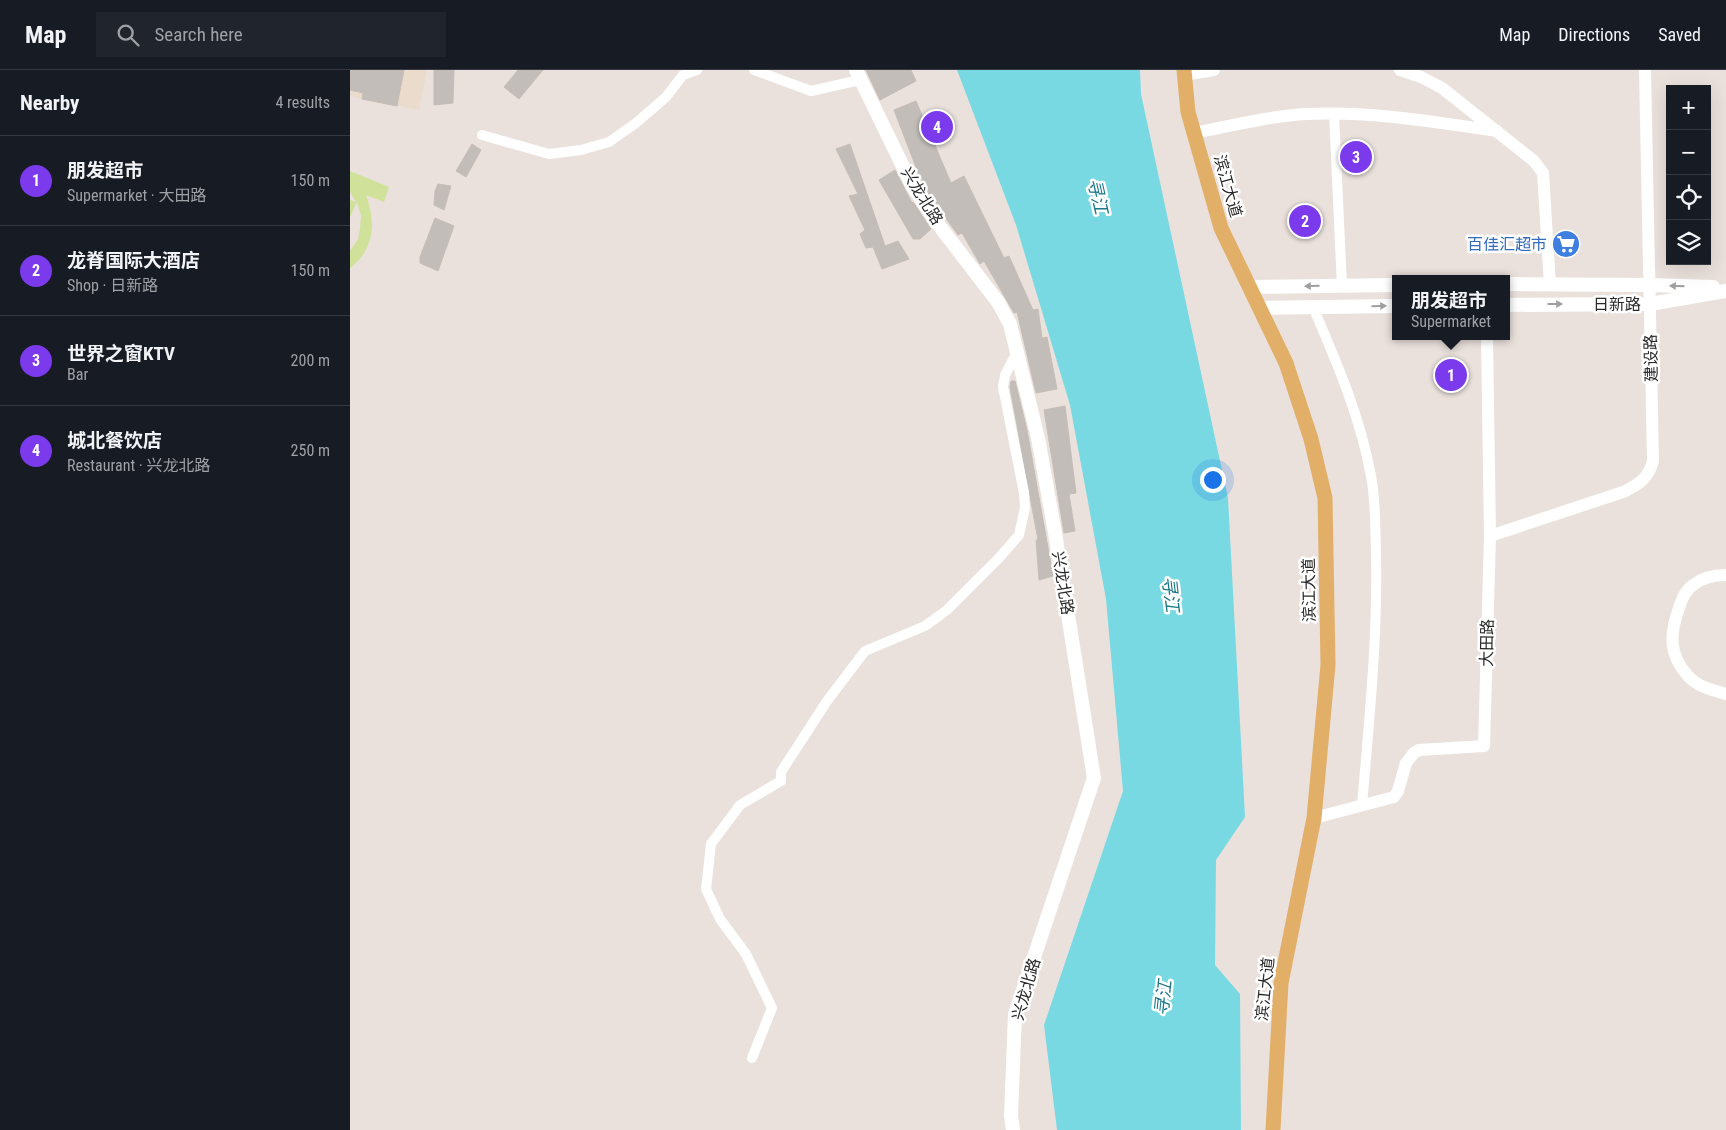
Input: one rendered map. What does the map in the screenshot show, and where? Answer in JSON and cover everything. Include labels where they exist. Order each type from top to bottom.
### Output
[{"type":"main road","name":"滨江大道","points":[[1184,72],[1188,112],[1221,228],[1289,373],[1311,439],[1325,498],[1328,665],[1314,818],[1280,983],[1273,1130]]},
{"type":"main road","name":"兴龙北路","points":[[858,75],[912,185],[938,224],[998,302],[1010,324],[1038,438],[1094,778],[1015,1014],[1011,1116],[1013,1130]]},
{"type":"main road","name":"日新路","points":[[1510,284],[1649,285],[1726,289]]},
{"type":"main road","points":[[1250,287],[1392,285]]},
{"type":"main road","name":"日新路","points":[[1510,305],[1650,304],[1726,289]]},
{"type":"main road","points":[[1260,308],[1392,306]]},
{"type":"street","points":[[482,136],[548,154],[581,150],[609,142],[636,123],[666,97],[682,75],[697,70]]},
{"type":"street","points":[[754,70],[811,91],[858,75]]},
{"type":"street","points":[[1184,72],[1214,70]]},
{"type":"street","points":[[1400,70],[1421,77],[1442,88],[1534,161],[1543,172],[1550,285]]},
{"type":"street","name":"建设路","points":[[1490,536],[1623,492],[1636,486],[1647,476],[1651,469],[1653,461],[1645,70]]},
{"type":"street","points":[[1194,133],[1285,116],[1334,114],[1408,118],[1496,131]]},
{"type":"street","points":[[1334,114],[1342,286]]},
{"type":"street","points":[[1313,308],[1342,373],[1355,409],[1372,478],[1375,512],[1376,629],[1362,806]]},
{"type":"street","name":"大田路","points":[[1314,818],[1392,798],[1396,794],[1406,763],[1419,750],[1484,746],[1490,536],[1487,340]]},
{"type":"street","points":[[752,1058],[772,1008],[746,954],[720,919],[706,889],[711,844],[740,805],[781,781],[781,772],[822,709],[865,651],[925,626],[947,610],[1000,558],[1019,535],[1025,508],[1024,493],[1003,387],[1005,375],[1017,352]]},
{"type":"street","points":[[1726,574],[1705,579],[1689,588],[1683,597],[1672,636],[1672,645],[1677,659],[1687,676],[1700,686],[1726,694]]},
{"type":"shaded area","points":[[350,70],[427,70],[419,110],[350,96]]},
{"type":"green space","points":[[350,171],[389,187],[384,202],[366,195],[372,225],[369,244],[358,261],[350,268],[350,251],[358,239],[361,216],[357,202],[350,217],[350,200],[356,202],[350,192]]},
{"type":"water","name":"寻江","points":[[957,70],[1140,70],[1141,94],[1228,498],[1245,817],[1216,860],[1215,965],[1240,994],[1241,1130],[1057,1130],[1044,1025],[1123,791],[1106,599],[1070,405],[1016,225]]},
{"type":"building","points":[[350,70],[404,70],[397,106],[362,99],[363,93],[350,90]]},
{"type":"building","points":[[434,70],[454,70],[453,103],[434,105]]},
{"type":"building","points":[[518,70],[543,70],[519,99],[504,87]]},
{"type":"building","points":[[866,70],[911,70],[916,81],[880,100]]},
{"type":"building","points":[[916,101],[951,183],[964,176],[1004,258],[1009,256],[1033,310],[1038,309],[1042,338],[1047,337],[1057,389],[1036,393],[1017,312],[1014,313],[984,261],[980,264],[962,233],[958,235],[924,188],[894,110]]},
{"type":"building","points":[[472,144],[481,150],[466,177],[456,171]]},
{"type":"building","points":[[850,144],[885,246],[898,241],[909,259],[882,269],[873,247],[866,248],[860,234],[865,230],[849,196],[858,194],[836,149]]},
{"type":"building","points":[[895,170],[912,203],[931,229],[920,239],[913,239],[879,180]]},
{"type":"building","points":[[438,184],[451,186],[444,210],[434,205],[435,191]]},
{"type":"building","points":[[435,218],[454,226],[438,271],[420,263],[420,257]]},
{"type":"building","points":[[1011,381],[1015,381],[1027,430],[1053,576],[1039,580],[1036,540],[1038,540],[1010,387]]},
{"type":"building","points":[[1065,406],[1076,493],[1069,494],[1075,531],[1064,533],[1044,410]]},
{"type":"place","name":"城北餐饮店","points":[[937,127]]},
{"type":"place","name":"世界之窗KTV","points":[[1356,157]]},
{"type":"place","name":"龙脊国际大酒店","points":[[1305,221]]},
{"type":"place","name":"百佳汇超市","points":[[1566,244]]},
{"type":"place","name":"朋发超市","points":[[1451,375]]}]
